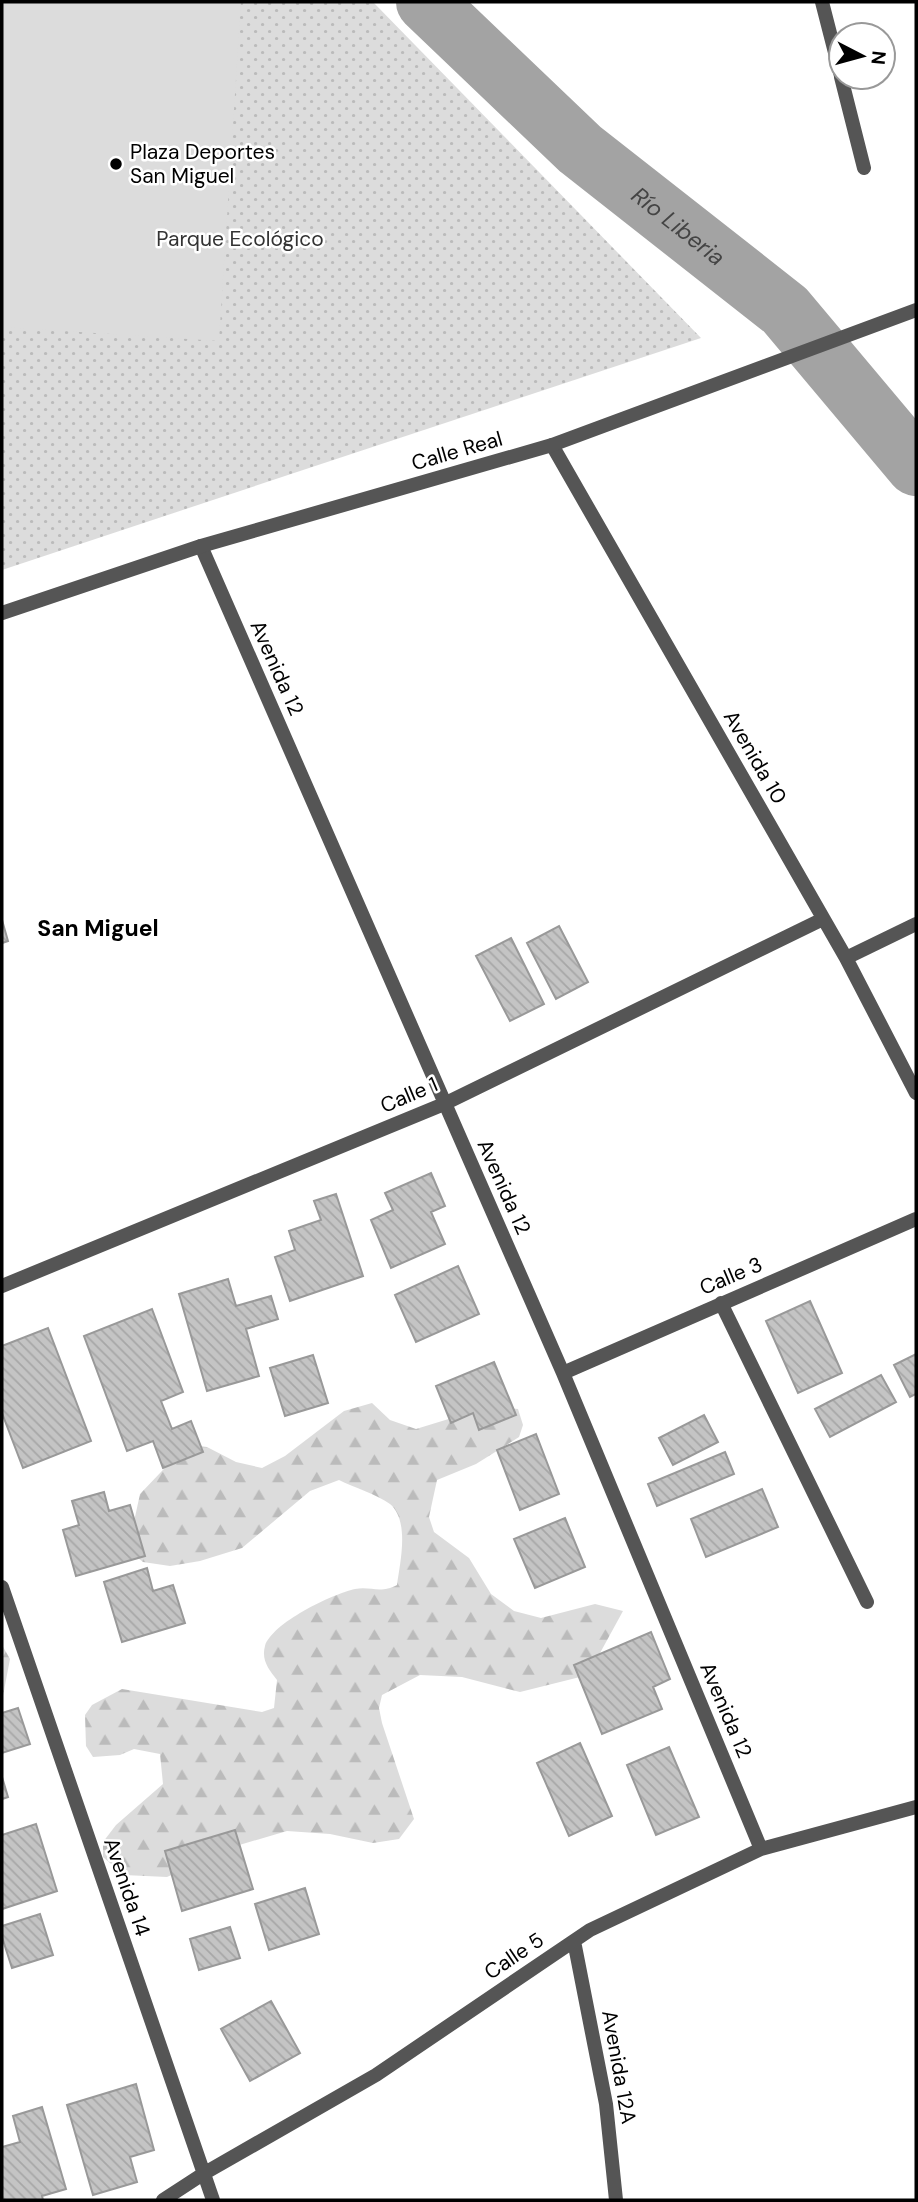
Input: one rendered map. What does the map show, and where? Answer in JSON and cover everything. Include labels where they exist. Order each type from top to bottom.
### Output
[{"type":"street","points":[[822,2],[827,22]]},
{"type":"street","points":[[845,91],[864,168]]},
{"type":"street","name":"Calle Real","points":[[2,613],[201,546],[552,445],[916,310]]},
{"type":"street","name":"Avenida 10","points":[[552,445],[823,919],[910,1064],[916,1093]]},
{"type":"street","name":"Avenida 12","points":[[201,546],[563,1373],[761,1849]]},
{"type":"street","name":"Calle 1","points":[[2,1286],[444,1104],[823,919]]},
{"type":"street","points":[[846,958],[916,924]]},
{"type":"street","name":"Calle 3","points":[[563,1373],[916,1219]]},
{"type":"street","points":[[721,1303],[867,1602]]},
{"type":"street","name":"Avenida 14","points":[[2,1587],[213,2200]]},
{"type":"street","name":"Calle 5","points":[[163,2200],[203,2174],[376,2075],[590,1930],[761,1849],[916,1807]]},
{"type":"street","name":"Avenida 12A","points":[[574,1941],[606,2104],[616,2200]]},
{"type":"green space","name":"Parque Ecológico","points":[[2,2],[373,2],[701,338],[2,570]]},
{"type":"green space","name":"Plaza Deportes San Miguel","points":[[2,2],[241,2],[219,341],[2,327]]},
{"type":"green space","points":[[372,1403],[390,1420],[416,1429],[491,1406],[518,1409],[523,1425],[519,1437],[476,1464],[437,1480],[429,1517],[434,1532],[469,1558],[491,1594],[514,1611],[541,1618],[595,1604],[623,1611],[588,1675],[520,1692],[462,1677],[420,1675],[382,1695],[379,1708],[382,1723],[414,1819],[399,1839],[373,1843],[330,1834],[287,1831],[236,1846],[167,1877],[124,1875],[103,1857],[103,1842],[116,1825],[163,1784],[160,1754],[134,1749],[120,1755],[93,1757],[86,1746],[85,1715],[92,1705],[122,1689],[262,1712],[274,1708],[277,1680],[264,1656],[270,1637],[290,1619],[332,1597],[355,1589],[386,1589],[397,1585],[402,1543],[400,1521],[390,1504],[339,1480],[310,1491],[242,1548],[200,1561],[170,1566],[143,1562],[132,1553],[130,1540],[140,1494],[181,1451],[195,1446],[207,1447],[236,1462],[262,1468],[285,1456],[344,1411]]},
{"type":"green space","points":[[2,1645],[10,1659],[2,1701]]},
{"type":"building","points":[[2,920],[8,941],[2,943]]},
{"type":"building","points":[[559,926],[588,982],[556,999],[527,943]]},
{"type":"building","points":[[511,938],[544,1004],[510,1021],[476,956]]},
{"type":"building","points":[[431,1173],[445,1206],[431,1212],[445,1244],[391,1268],[371,1220],[393,1210],[385,1193]]},
{"type":"building","points":[[336,1194],[363,1276],[290,1301],[275,1257],[295,1250],[289,1231],[321,1220],[314,1201]]},
{"type":"building","points":[[458,1266],[479,1314],[416,1342],[395,1295]]},
{"type":"building","points":[[228,1279],[236,1306],[271,1296],[278,1319],[246,1329],[259,1376],[207,1391],[179,1294]]},
{"type":"building","points":[[810,1301],[842,1373],[798,1393],[766,1321]]},
{"type":"building","points":[[152,1309],[183,1392],[161,1401],[172,1429],[191,1421],[203,1452],[163,1468],[153,1441],[127,1451],[84,1336]]},
{"type":"building","points":[[48,1328],[91,1441],[23,1468],[2,1413],[2,1346]]},
{"type":"building","points":[[916,1354],[916,1394],[910,1397],[894,1365]]},
{"type":"building","points":[[313,1355],[328,1403],[285,1416],[270,1368]]},
{"type":"building","points":[[494,1362],[516,1415],[479,1430],[473,1413],[451,1423],[436,1386]]},
{"type":"building","points":[[881,1375],[896,1402],[830,1437],[815,1409]]},
{"type":"building","points":[[704,1415],[718,1442],[673,1465],[659,1438]]},
{"type":"building","points":[[536,1434],[559,1494],[520,1510],[497,1450]]},
{"type":"building","points":[[725,1452],[734,1474],[657,1506],[648,1484]]},
{"type":"building","points":[[762,1489],[778,1527],[706,1557],[691,1519]]},
{"type":"building","points":[[104,1492],[109,1511],[130,1505],[145,1556],[76,1576],[63,1530],[79,1525],[72,1501]]},
{"type":"building","points":[[565,1518],[585,1567],[535,1588],[514,1539]]},
{"type":"building","points":[[147,1568],[153,1591],[173,1585],[185,1623],[122,1642],[104,1582]]},
{"type":"building","points":[[651,1632],[670,1679],[653,1687],[662,1709],[602,1734],[574,1665]]},
{"type":"building","points":[[18,1708],[30,1744],[2,1753],[2,1713]]},
{"type":"building","points":[[580,1743],[612,1816],[569,1836],[537,1763]]},
{"type":"building","points":[[669,1747],[699,1817],[656,1835],[627,1765]]},
{"type":"building","points":[[2,1777],[8,1797],[2,1799]]},
{"type":"building","points":[[36,1824],[57,1891],[2,1909],[2,1835]]},
{"type":"building","points":[[235,1830],[253,1889],[182,1911],[165,1851]]},
{"type":"building","points":[[305,1888],[319,1934],[269,1950],[255,1904]]},
{"type":"building","points":[[40,1914],[53,1955],[12,1968],[2,1937],[2,1926]]},
{"type":"building","points":[[230,1927],[240,1958],[199,1970],[190,1939]]},
{"type":"building","points":[[271,2001],[300,2053],[250,2081],[221,2029]]},
{"type":"building","points":[[136,2084],[154,2150],[130,2157],[137,2182],[93,2195],[67,2105]]},
{"type":"building","points":[[42,2107],[66,2189],[42,2196],[43,2200],[2,2200],[2,2147],[20,2142],[13,2116]]},
{"type":"waterway","name":"Río Liberia","points":[[426,2],[580,149],[785,310],[916,466]]},
{"type":"place","name":"Plaza Deportes San Miguel","points":[[116,164]]},
{"type":"district","name":"San Miguel","points":[[98,928]]}]
